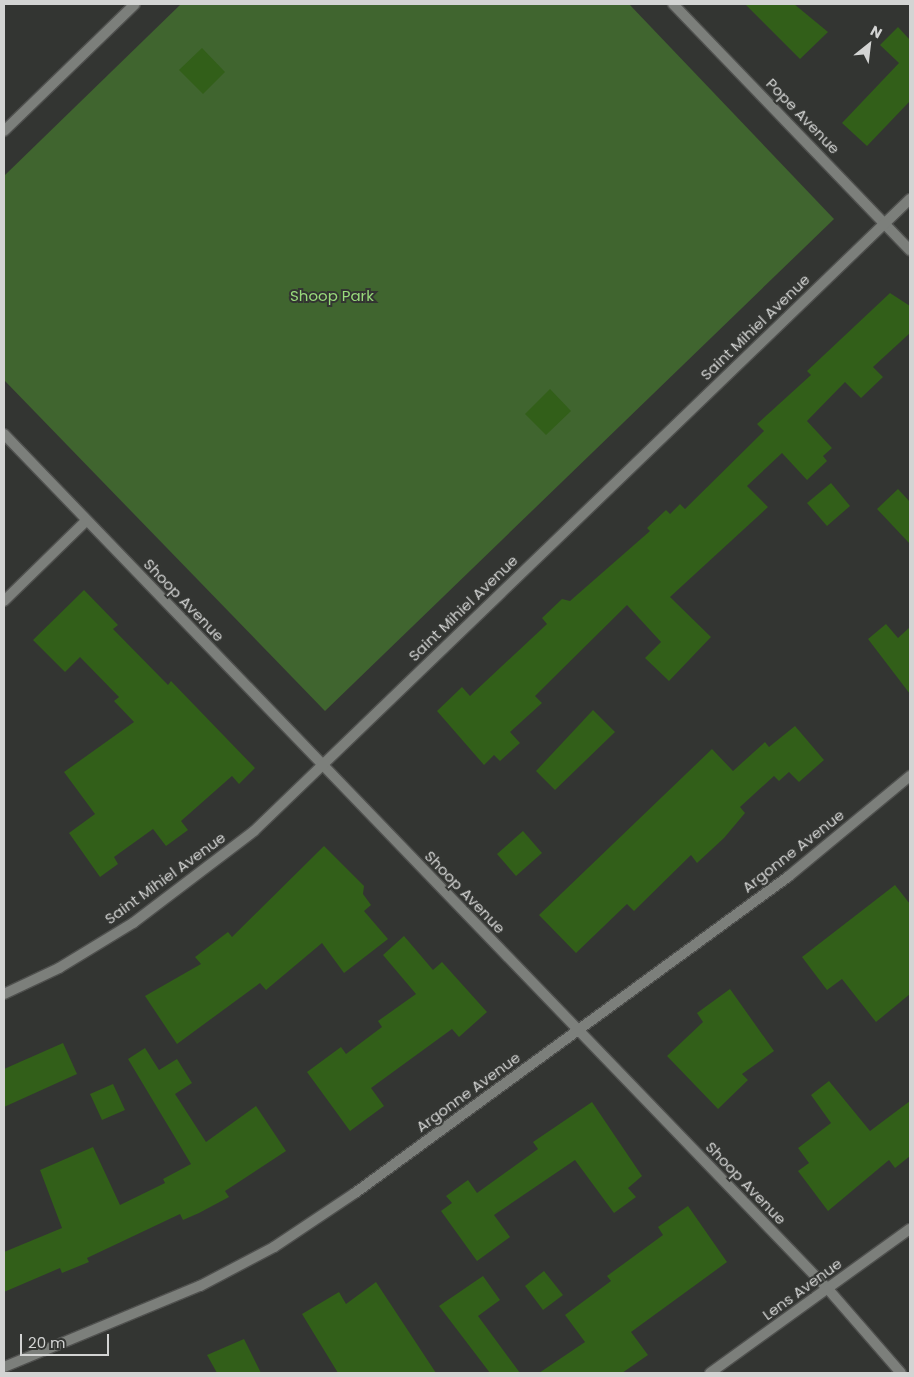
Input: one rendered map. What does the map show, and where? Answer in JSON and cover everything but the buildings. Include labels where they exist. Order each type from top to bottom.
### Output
[{"type":"street","points":[[4,131],[135,4]]},
{"type":"street","name":"Pope Avenue","points":[[673,4],[910,250]]},
{"type":"street","name":"Saint Mihiel Avenue","points":[[4,994],[59,968],[133,923],[254,831],[910,199]]},
{"type":"street","name":"Shoop Avenue","points":[[4,434],[321,766],[828,1288],[901,1373]]},
{"type":"street","points":[[4,601],[86,521]]},
{"type":"street","name":"Argonne Avenue","points":[[4,1367],[200,1286],[274,1247],[578,1030],[789,876],[910,776]]},
{"type":"street","name":"Lens Avenue","points":[[710,1373],[910,1229]]},
{"type":"green space","name":"Shoop Park","points":[[181,4],[629,4],[834,219],[325,711],[4,380],[4,176]]}]
